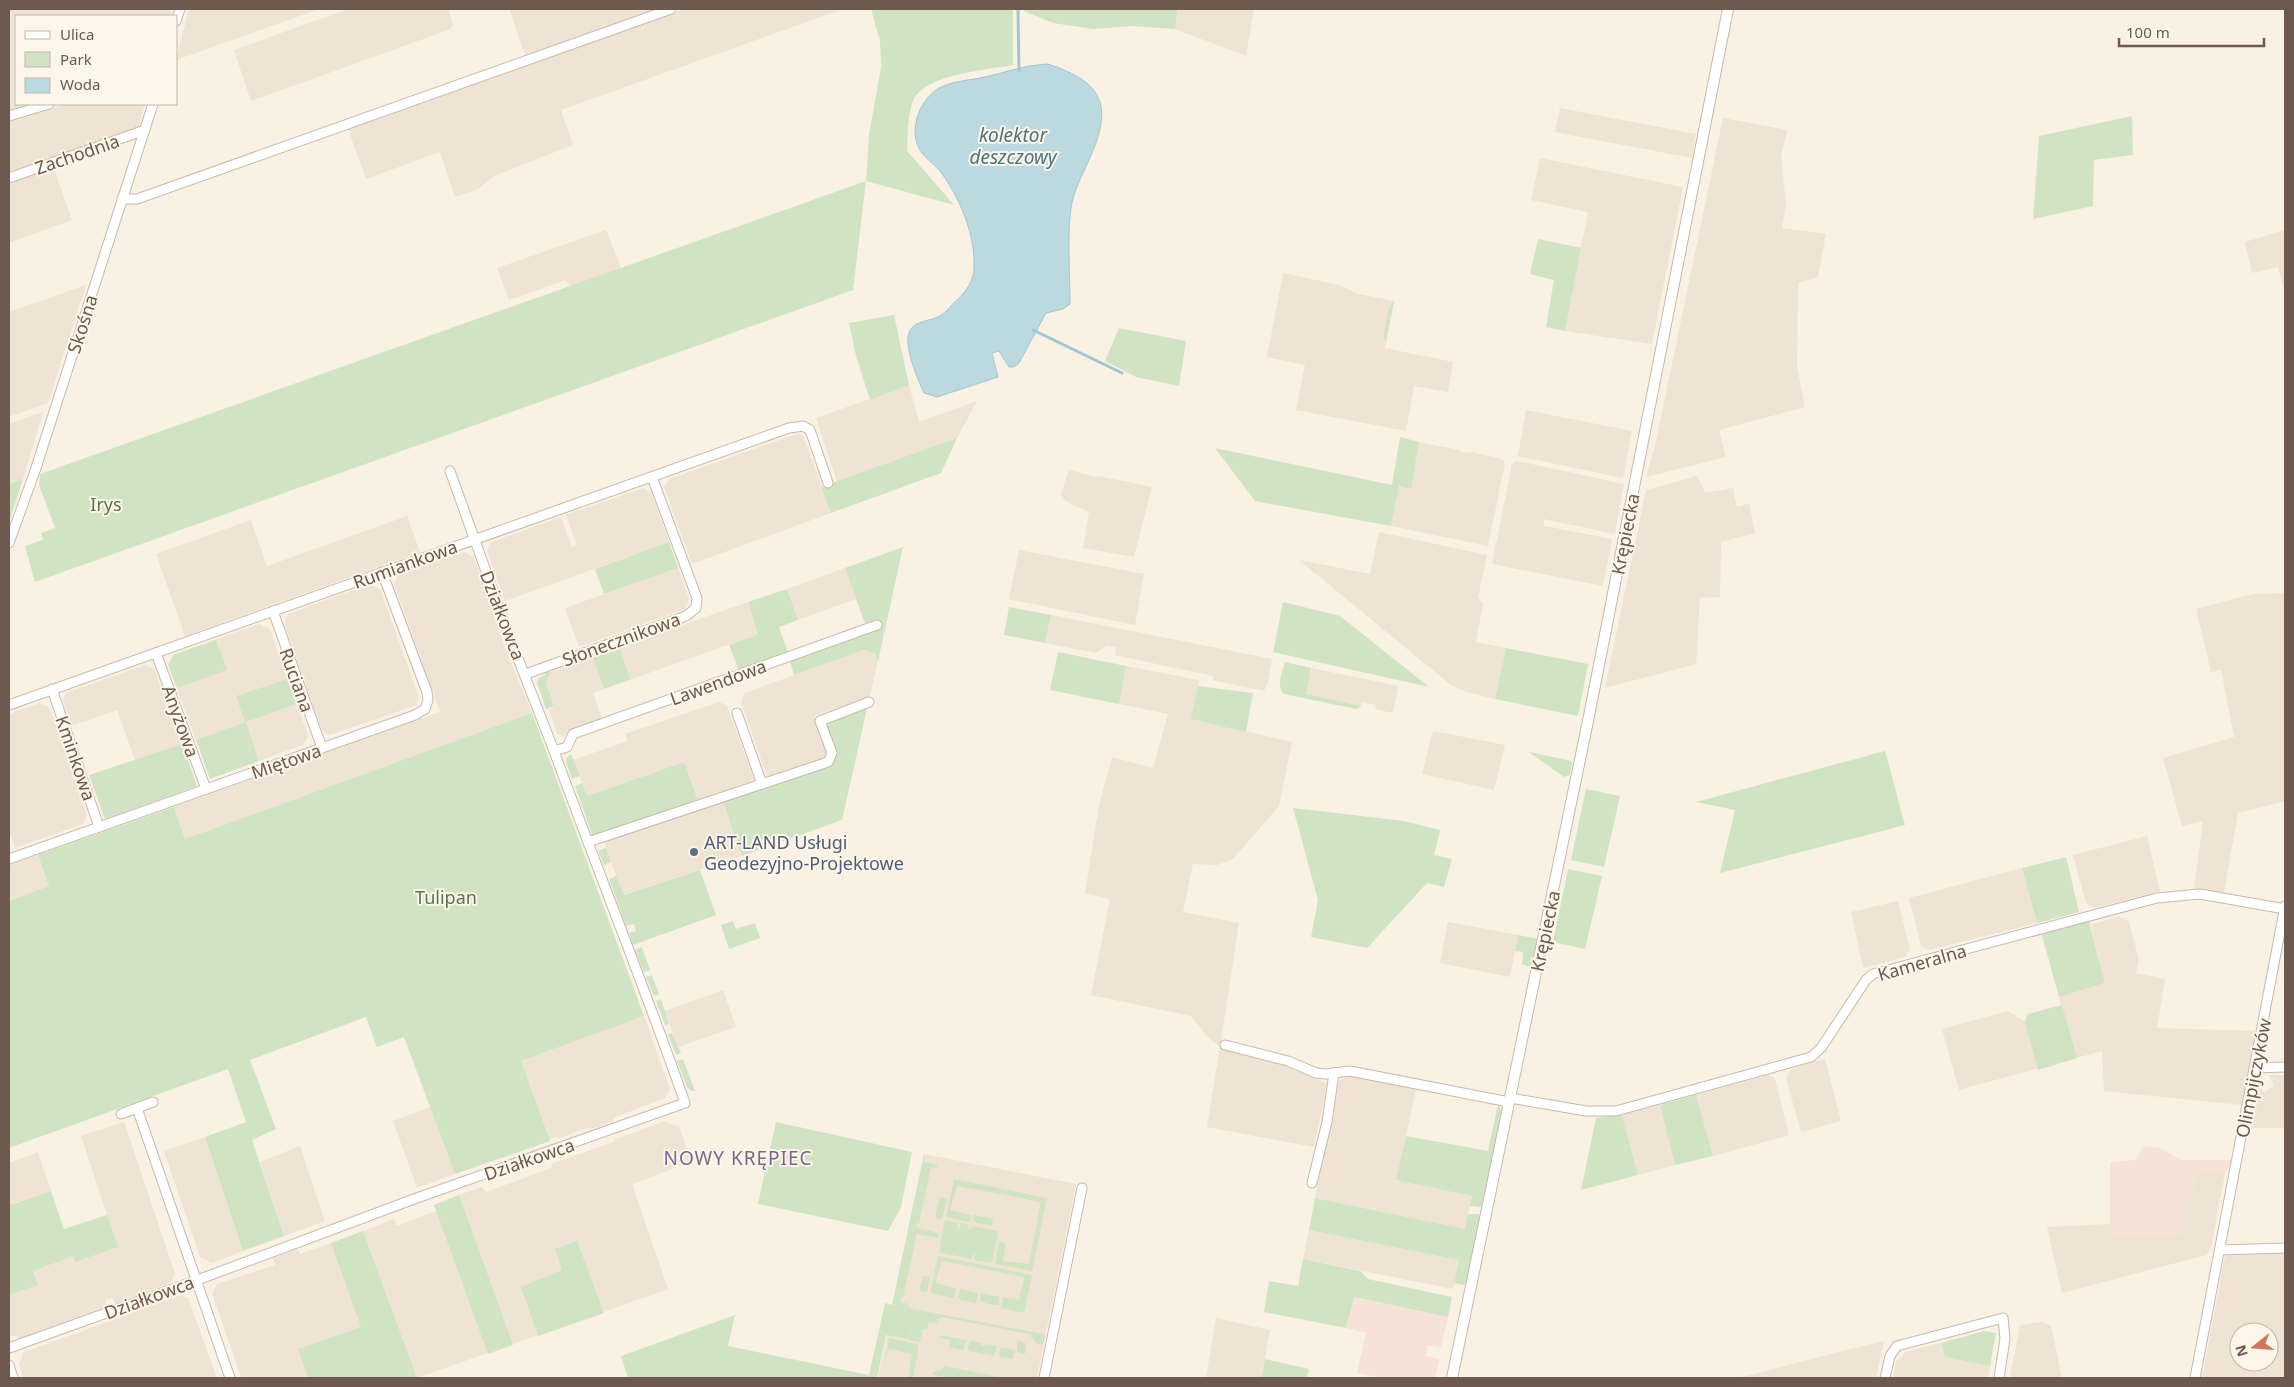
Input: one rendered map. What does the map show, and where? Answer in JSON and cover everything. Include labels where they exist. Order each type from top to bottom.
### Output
[{"type":"street","points":[[122,200],[137,200],[671,9]]},
{"type":"street","name":"Krępiecka","points":[[1452,1378],[1635,483],[1728,9]]},
{"type":"street","points":[[9,116],[46,105]]},
{"type":"street","name":"Skośna","points":[[9,543],[35,471],[153,105]]},
{"type":"street","name":"Zachodnia","points":[[9,178],[145,130]]},
{"type":"street","name":"Rumiankowa","points":[[9,705],[789,428],[802,426],[810,430],[828,483]]},
{"type":"street","name":"Działkowca","points":[[9,1348],[414,1199],[685,1103],[660,1030],[526,674],[510,638],[450,471]]},
{"type":"street","name":"Słonecznikowa","points":[[526,674],[686,616],[696,608],[697,598],[652,476]]},
{"type":"street","name":"Miętowa","points":[[9,859],[415,715],[425,709],[428,705],[427,692],[382,572]]},
{"type":"street","name":"Ruciana","points":[[273,611],[322,748]]},
{"type":"street","name":"Lawendowa","points":[[554,751],[567,747],[573,734],[877,625]]},
{"type":"street","name":"Anyżowa","points":[[156,652],[206,789]]},
{"type":"street","name":"Kminkowa","points":[[52,690],[99,827]]},
{"type":"street","points":[[588,842],[828,762],[832,753],[820,721],[870,702]]},
{"type":"street","points":[[737,713],[762,784]]},
{"type":"street","name":"Kameralna","points":[[1225,1046],[1288,1061],[1316,1073],[1350,1071],[1510,1100],[1586,1111],[1616,1111],[1781,1066],[1817,1053],[1866,980],[1873,974],[2156,898],[2200,894],[2285,907]]},
{"type":"street","name":"Olimpijczyków","points":[[2195,1378],[2285,907]]},
{"type":"street","points":[[2255,1068],[2285,1067]]},
{"type":"street","points":[[1312,1182],[1327,1122],[1334,1073]]},
{"type":"street","points":[[121,1114],[154,1102]]},
{"type":"street","points":[[137,1108],[230,1378]]},
{"type":"street","points":[[1044,1378],[1082,1188]]},
{"type":"street","points":[[2220,1250],[2285,1248]]},
{"type":"street","points":[[1885,1378],[1890,1356],[1897,1346],[2003,1318],[2005,1340],[1999,1378]]},
{"type":"street","points":[[9,1365],[13,1378]]},
{"type":"shaded area","points":[[9,9],[172,9],[170,15],[15,15],[15,105],[33,105],[15,111],[9,108]]},
{"type":"shaded area","points":[[189,9],[319,9],[178,59],[178,52]]},
{"type":"shaded area","points":[[348,9],[448,9],[453,24],[451,29],[251,101],[234,50]]},
{"type":"shaded area","points":[[509,9],[659,9],[526,57]]},
{"type":"shaded area","points":[[684,9],[843,9],[561,110],[573,145],[494,176],[478,189],[455,197],[440,152],[366,179],[348,129]]},
{"type":"shaded area","points":[[1178,9],[1254,9],[1246,56],[1175,29]]},
{"type":"shaded area","points":[[63,105],[145,105],[138,128],[9,173],[9,122]]},
{"type":"shaded area","points":[[1560,108],[1696,134],[1692,158],[1555,132]]},
{"type":"shaded area","points":[[1723,118],[1787,130],[1781,157],[1786,204],[1782,228],[1826,234],[1818,277],[1798,283],[1797,367],[1805,407],[1719,430],[1726,457],[1646,477],[1655,446]]},
{"type":"shaded area","points":[[1540,158],[1683,187],[1652,344],[1565,331],[1588,212],[1531,200]]},
{"type":"shaded area","points":[[53,166],[72,220],[9,243],[9,180]]},
{"type":"shaded area","points":[[606,230],[621,268],[570,287],[566,280],[509,300],[497,268]]},
{"type":"shaded area","points":[[2285,230],[2285,294],[2278,267],[2252,273],[2245,242]]},
{"type":"shaded area","points":[[1283,273],[1339,285],[1358,294],[1394,301],[1385,348],[1453,362],[1448,392],[1414,386],[1406,431],[1296,410],[1305,365],[1267,357]]},
{"type":"shaded area","points":[[86,285],[48,403],[9,417],[9,312]]},
{"type":"shaded area","points":[[909,385],[919,422],[977,401],[957,438],[837,482],[816,418]]},
{"type":"shaded area","points":[[1526,410],[1632,431],[1623,478],[1518,456]]},
{"type":"shaded area","points":[[43,412],[23,479],[9,484],[9,424]]},
{"type":"shaded area","points":[[797,434],[803,435],[831,513],[692,564],[664,487],[669,479]]},
{"type":"shaded area","points":[[1419,442],[1459,450],[1464,453],[1471,452],[1502,459],[1505,463],[1488,546],[1391,526],[1399,486],[1411,488]]},
{"type":"shaded area","points":[[1517,461],[1624,484],[1615,534],[1544,519],[1544,526],[1612,539],[1603,586],[1492,564],[1512,464]]},
{"type":"shaded area","points":[[1069,470],[1152,487],[1134,557],[1083,548],[1089,512],[1065,501],[1061,494]]},
{"type":"shaded area","points":[[1697,476],[1705,493],[1733,488],[1737,507],[1749,503],[1755,533],[1721,542],[1720,597],[1700,598],[1696,664],[1605,688],[1646,490]]},
{"type":"shaded area","points":[[643,488],[651,492],[669,542],[505,601],[487,551],[491,542],[561,517],[572,547],[577,545],[566,515]]},
{"type":"shaded area","points":[[407,516],[420,552],[185,636],[156,554],[251,520],[267,566]]},
{"type":"shaded area","points":[[1379,532],[1487,555],[1478,597],[1483,604],[1476,642],[1506,648],[1495,699],[1466,692],[1451,685],[1299,560],[1370,574]]},
{"type":"shaded area","points":[[1019,550],[1144,574],[1135,625],[1009,599]]},
{"type":"shaded area","points":[[464,552],[474,557],[505,648],[532,713],[185,839],[174,807],[440,712],[394,584],[398,575]]},
{"type":"shaded area","points":[[678,568],[689,599],[685,609],[579,647],[565,608]]},
{"type":"shaded area","points":[[845,568],[856,599],[798,620],[787,589]]},
{"type":"shaded area","points":[[370,584],[380,589],[419,697],[414,706],[330,735],[322,731],[284,623],[288,614]]},
{"type":"shaded area","points":[[2285,593],[2285,801],[2238,813],[2224,892],[2194,889],[2203,821],[2182,826],[2163,758],[2234,737],[2221,670],[2211,672],[2196,609],[2253,594]]},
{"type":"shaded area","points":[[748,602],[758,634],[593,693],[603,721],[565,734],[566,737],[557,734],[549,709],[554,707],[546,682],[551,672]]},
{"type":"shaded area","points":[[1051,615],[1272,659],[1268,682],[1264,691],[1213,680],[1213,676],[1115,655],[1116,647],[1107,645],[1096,653],[1045,643]]},
{"type":"shaded area","points":[[259,624],[270,629],[287,679],[237,696],[246,722],[297,704],[308,736],[303,745],[259,761],[245,722],[196,740],[168,665],[173,655]]},
{"type":"shaded area","points":[[864,650],[875,654],[878,661],[870,696],[814,716],[828,758],[768,779],[741,702],[745,693]]},
{"type":"shaded area","points":[[145,665],[154,669],[182,744],[135,760],[117,710],[72,726],[63,701],[66,693]]},
{"type":"shaded area","points":[[1126,666],[1199,680],[1192,719],[1292,742],[1279,806],[1233,859],[1217,865],[1193,864],[1183,912],[1239,923],[1220,1047],[1207,1036],[1191,1016],[1091,995],[1110,899],[1085,893],[1099,805],[1112,757],[1153,768],[1168,714],[1119,704]]},
{"type":"shaded area","points":[[1311,668],[1398,686],[1393,713],[1375,709],[1376,705],[1362,702],[1361,706],[1305,694]]},
{"type":"shaded area","points":[[719,702],[727,706],[755,782],[698,801],[684,762],[587,796],[573,760],[628,741],[625,734]]},
{"type":"shaded area","points":[[40,703],[49,707],[87,814],[83,824],[15,848],[9,831],[9,714]]},
{"type":"shaded area","points":[[1433,731],[1505,745],[1494,790],[1422,774]]},
{"type":"shaded area","points":[[723,802],[742,856],[623,895],[604,842]]},
{"type":"shaded area","points":[[2147,836],[2160,891],[2095,908],[2086,903],[2073,855]]},
{"type":"shaded area","points":[[38,855],[49,886],[9,901],[9,865]]},
{"type":"shaded area","points":[[2022,868],[2037,923],[1929,950],[1921,946],[1909,898]]},
{"type":"shaded area","points":[[1898,901],[1910,949],[1905,957],[1863,968],[1851,912]]},
{"type":"shaded area","points":[[2119,916],[2129,922],[2139,960],[2136,973],[2165,979],[2157,1028],[2257,1031],[2242,1105],[2104,1091],[2102,1051],[1959,1090],[1942,1029],[2008,1011],[2025,1022],[2028,1014],[2061,1005],[2059,997],[2105,983],[2091,925]]},
{"type":"shaded area","points":[[1448,922],[1518,935],[1510,977],[1440,963]]},
{"type":"shaded area","points":[[723,990],[736,1027],[678,1047],[665,1011]]},
{"type":"shaded area","points":[[644,1016],[670,1089],[665,1098],[613,1118],[614,1121],[591,1129],[590,1127],[557,1139],[555,1137],[550,1139],[550,1141],[509,1156],[480,1076]]},
{"type":"shaded area","points":[[1220,1047],[1286,1064],[1327,1084],[1314,1147],[1207,1127]]},
{"type":"shaded area","points":[[1825,1059],[1841,1121],[1801,1132],[1786,1078],[1791,1069]]},
{"type":"shaded area","points":[[1349,1075],[1416,1089],[1397,1180],[1472,1196],[1465,1229],[1315,1198],[1339,1081]]},
{"type":"shaded area","points":[[1768,1075],[1775,1079],[1789,1135],[1713,1156],[1696,1095]]},
{"type":"shaded area","points":[[2269,1075],[2285,1075],[2285,1128],[2252,1128],[2260,1086],[2264,1092],[2274,1086]]},
{"type":"shaded area","points":[[1660,1105],[1675,1165],[1638,1175],[1622,1115]]},
{"type":"shaded area","points":[[430,1107],[455,1174],[417,1188],[393,1121]]},
{"type":"shaded area","points":[[665,1121],[680,1128],[691,1162],[632,1184],[668,1289],[417,1378],[363,1231],[394,1219],[397,1226],[436,1211],[434,1205],[459,1195],[482,1187],[486,1192],[551,1168],[553,1163],[614,1142],[616,1139]]},
{"type":"shaded area","points":[[124,1122],[175,1274],[170,1283],[116,1303],[112,1298],[105,1300],[105,1307],[18,1339],[17,1336],[9,1336],[9,1295],[37,1285],[23,1245],[107,1215],[81,1136]]},
{"type":"shaded area","points":[[205,1137],[243,1251],[211,1263],[200,1257],[164,1151]]},
{"type":"shaded area","points":[[300,1146],[325,1221],[284,1236],[260,1162]]},
{"type":"shaded area","points":[[2144,1146],[2160,1148],[2181,1160],[2233,1160],[2225,1173],[2195,1172],[2194,1191],[2184,1191],[2185,1233],[2116,1237],[2110,1224],[2110,1162],[2135,1160]]},
{"type":"shaded area","points":[[38,1152],[51,1191],[10,1205],[9,1163]]},
{"type":"shaded area","points":[[924,1154],[1076,1184],[1037,1378],[878,1378]]},
{"type":"shaded area","points":[[2195,1172],[2225,1173],[2211,1248],[2206,1255],[2062,1293],[2047,1227],[2110,1224],[2116,1237],[2184,1233],[2184,1191]]},
{"type":"shaded area","points":[[1309,1230],[1459,1260],[1453,1289],[1303,1259]]},
{"type":"shaded area","points":[[331,1243],[380,1378],[241,1378],[212,1293],[217,1284],[275,1265],[273,1258],[298,1249],[300,1254]]},
{"type":"shaded area","points":[[2285,1253],[2285,1378],[2202,1378],[2225,1256]]},
{"type":"shaded area","points":[[181,1295],[188,1298],[217,1378],[23,1378],[19,1364],[23,1356],[22,1353]]},
{"type":"shaded area","points":[[1353,1297],[1448,1317],[1441,1348],[1428,1345],[1425,1356],[1439,1359],[1435,1378],[1382,1378],[1357,1373],[1366,1333],[1346,1328]]},
{"type":"shaded area","points":[[1216,1318],[1270,1330],[1261,1378],[1206,1378]]},
{"type":"shaded area","points":[[2042,1322],[2051,1326],[2062,1378],[2010,1378],[2020,1325]]},
{"type":"shaded area","points":[[1884,1341],[1876,1378],[1739,1378],[1839,1352]]},
{"type":"shaded area","points":[[1941,1343],[1946,1357],[1990,1366],[1988,1378],[1893,1378],[1896,1362],[1905,1352]]},
{"type":"green space","points":[[871,9],[1013,9],[1013,65],[973,71],[943,79],[919,92],[911,107],[907,151],[954,205],[866,181],[869,135],[881,67],[880,41]]},
{"type":"green space","points":[[1024,9],[1178,9],[1175,29],[1133,26],[1093,29],[1053,23],[1024,11]]},
{"type":"green space","points":[[2132,116],[2133,155],[2094,160],[2093,206],[2033,219],[2039,136]]},
{"type":"green space","name":"Irys","points":[[866,181],[853,290],[35,582],[25,546],[43,540],[41,533],[55,528],[39,485],[40,474]]},
{"type":"green space","points":[[1538,239],[1581,248],[1565,331],[1546,327],[1554,280],[1530,274]]},
{"type":"green space","points":[[1394,301],[1386,341],[1383,338],[1389,307]]},
{"type":"green space","points":[[894,315],[909,385],[870,400],[856,356],[849,323]]},
{"type":"green space","points":[[1119,328],[1186,341],[1179,386],[1136,377],[1105,361]]},
{"type":"green space","points":[[1400,437],[1419,442],[1411,489],[1399,486],[1391,526],[1255,501],[1215,448],[1392,485]]},
{"type":"green space","points":[[957,438],[941,473],[831,513],[821,487]]},
{"type":"green space","points":[[23,479],[9,523],[9,484]]},
{"type":"green space","points":[[669,542],[678,568],[604,594],[595,569]]},
{"type":"green space","points":[[903,547],[878,661],[875,654],[864,650],[794,675],[789,658],[866,626],[845,568]]},
{"type":"green space","points":[[787,589],[798,620],[779,627],[788,653],[739,671],[729,645],[758,634],[748,602]]},
{"type":"green space","points":[[1283,602],[1340,616],[1429,687],[1273,652]]},
{"type":"green space","points":[[1009,607],[1051,615],[1045,643],[1004,635]]},
{"type":"green space","points":[[216,640],[227,670],[177,688],[168,665],[173,655]]},
{"type":"green space","points":[[1506,648],[1588,664],[1578,716],[1495,699]]},
{"type":"green space","points":[[620,649],[630,679],[604,689],[593,658]]},
{"type":"green space","points":[[1058,652],[1126,666],[1119,704],[1050,690]]},
{"type":"green space","points":[[1285,662],[1311,668],[1306,694],[1361,706],[1356,709],[1284,694],[1280,683]]},
{"type":"green space","points":[[544,671],[551,672],[546,683],[554,706],[546,709],[537,683],[538,679],[545,675]]},
{"type":"green space","points":[[287,679],[297,704],[246,722],[259,761],[210,779],[196,740],[245,722],[236,696]]},
{"type":"green space","points":[[1198,686],[1253,693],[1246,732],[1191,719]]},
{"type":"green space","points":[[868,704],[842,820],[742,856],[723,802],[833,762],[836,754],[827,728],[829,722]]},
{"type":"green space","name":"Tulipan","points":[[532,713],[644,1016],[521,1061],[550,1141],[455,1174],[404,1037],[377,1047],[366,1017],[250,1060],[276,1129],[252,1140],[284,1236],[243,1251],[205,1137],[246,1122],[228,1069],[9,1148],[9,901],[49,886],[38,855],[174,807],[185,839]]},
{"type":"green space","points":[[182,744],[197,786],[105,819],[89,775]]},
{"type":"green space","points":[[1885,751],[1905,825],[1720,873],[1735,810],[1696,802]]},
{"type":"green space","points":[[1529,752],[1572,761],[1570,775],[1564,777]]},
{"type":"green space","points":[[571,754],[580,776],[572,779],[566,762],[567,757]]},
{"type":"green space","points":[[684,762],[698,801],[593,837],[575,786],[582,783],[587,796]]},
{"type":"green space","points":[[1586,789],[1620,796],[1604,867],[1571,860]]},
{"type":"green space","points":[[1293,808],[1404,821],[1440,830],[1434,855],[1452,859],[1444,887],[1427,883],[1367,948],[1311,937],[1318,900]]},
{"type":"green space","points":[[606,848],[611,862],[604,865],[598,851]]},
{"type":"green space","points":[[2066,857],[2079,912],[2037,923],[2022,868]]},
{"type":"green space","points":[[1568,869],[1602,876],[1585,949],[1553,942]]},
{"type":"green space","points":[[700,870],[716,915],[633,945],[629,933],[636,931],[634,924],[626,926],[609,879],[616,876],[624,895]]},
{"type":"green space","points":[[733,921],[736,929],[755,923],[760,938],[729,949],[721,925]]},
{"type":"green space","points":[[2089,921],[2105,983],[2059,997],[2042,935]]},
{"type":"green space","points":[[1518,935],[1539,939],[1533,966],[1530,967],[1522,964],[1523,952],[1515,951]]},
{"type":"green space","points":[[642,947],[650,970],[644,972],[635,950]]},
{"type":"green space","points":[[652,975],[659,994],[654,996],[646,977]]},
{"type":"green space","points":[[661,999],[669,1024],[665,1025],[656,1001]]},
{"type":"green space","points":[[2062,1005],[2077,1058],[2038,1070],[2025,1022],[2028,1014]]},
{"type":"green space","points":[[672,1033],[681,1053],[676,1055],[668,1034]]},
{"type":"green space","points":[[683,1059],[695,1091],[691,1091],[687,1087],[677,1061]]},
{"type":"green space","points":[[1696,1095],[1713,1156],[1675,1165],[1660,1105]]},
{"type":"green space","points":[[1498,1104],[1502,1113],[1482,1207],[1470,1206],[1472,1196],[1396,1180],[1406,1136],[1488,1151]]},
{"type":"green space","points":[[1622,1115],[1638,1175],[1581,1190],[1596,1118]]},
{"type":"green space","points":[[776,1122],[912,1152],[901,1207],[888,1231],[758,1204]]},
{"type":"green space","points":[[924,1154],[924,1162],[936,1165],[938,1168],[931,1167],[919,1224],[917,1223],[916,1228],[939,1233],[938,1238],[917,1234],[903,1297],[901,1297],[900,1302],[909,1304],[908,1308],[1043,1334],[1045,1336],[1043,1344],[1037,1344],[1030,1334],[942,1317],[938,1319],[936,1324],[929,1322],[927,1329],[923,1329],[920,1342],[909,1340],[912,1328],[908,1339],[886,1335],[877,1378],[628,1378],[621,1356],[735,1315],[728,1346],[869,1375],[885,1303],[892,1305]]},
{"type":"green space","points":[[954,1179],[1047,1198],[1032,1271],[995,1264],[999,1242],[1006,1243],[1003,1261],[1029,1264],[1041,1202],[957,1186],[950,1210],[971,1215],[970,1222],[946,1217]]},
{"type":"green space","points":[[51,1191],[64,1229],[107,1215],[118,1247],[75,1262],[73,1256],[33,1271],[38,1285],[9,1295],[9,1200],[11,1205]]},
{"type":"green space","points":[[459,1195],[513,1345],[488,1354],[434,1205]]},
{"type":"green space","points":[[940,1197],[947,1199],[942,1219],[935,1218]]},
{"type":"green space","points":[[1315,1198],[1465,1229],[1468,1214],[1478,1214],[1480,1218],[1468,1280],[1464,1285],[1454,1283],[1459,1260],[1309,1230]]},
{"type":"green space","points":[[974,1215],[993,1219],[992,1226],[973,1222]]},
{"type":"green space","points":[[945,1220],[958,1223],[957,1228],[959,1229],[961,1223],[968,1225],[968,1228],[972,1229],[973,1226],[998,1231],[992,1263],[974,1260],[975,1254],[973,1254],[971,1259],[939,1252]]},
{"type":"green space","points":[[363,1231],[417,1378],[308,1378],[298,1349],[361,1327],[331,1243]]},
{"type":"green space","points":[[577,1241],[604,1313],[538,1336],[521,1287],[562,1270],[555,1249]]},
{"type":"green space","points":[[938,1256],[1032,1275],[1024,1313],[1001,1308],[1003,1297],[1019,1300],[1024,1277],[942,1261],[935,1283],[956,1288],[954,1298],[930,1293]]},
{"type":"green space","points":[[1303,1259],[1360,1271],[1368,1279],[1452,1297],[1448,1317],[1354,1297],[1346,1328],[1264,1312],[1269,1281],[1298,1286]]},
{"type":"green space","points":[[923,1276],[930,1277],[927,1292],[919,1291]]},
{"type":"green space","points":[[960,1289],[978,1293],[976,1303],[960,1300],[958,1297]]},
{"type":"green space","points":[[981,1293],[1000,1297],[998,1305],[980,1301]]},
{"type":"green space","points":[[1984,1331],[1996,1333],[1990,1366],[1945,1357],[1941,1343]]},
{"type":"green space","points":[[941,1335],[966,1340],[963,1350],[949,1347],[951,1340],[940,1338]]},
{"type":"green space","points":[[889,1338],[919,1345],[913,1378],[908,1378],[912,1354],[889,1349],[885,1360]]},
{"type":"green space","points":[[1017,1340],[1026,1343],[1025,1354],[1017,1352]]},
{"type":"green space","points":[[970,1341],[982,1343],[981,1346],[985,1346],[985,1344],[997,1346],[994,1356],[969,1351]]},
{"type":"green space","points":[[1001,1347],[1015,1350],[1013,1359],[1000,1357]]},
{"type":"green space","points":[[1265,1359],[1309,1369],[1307,1378],[1261,1378]]},
{"type":"green space","points":[[944,1366],[1005,1378],[950,1378],[933,1375],[933,1372],[940,1371]]},
{"type":"water","name":"kolektor deszczowy","points":[[1048,64],[1067,71],[1093,89],[1099,100],[1102,112],[1096,143],[1076,190],[1071,208],[1069,243],[1070,304],[1063,309],[1046,313],[1019,363],[1014,367],[1009,367],[999,351],[992,353],[998,377],[937,397],[924,393],[911,358],[908,339],[910,331],[916,324],[941,315],[964,293],[972,278],[974,257],[969,230],[954,193],[940,171],[922,153],[918,146],[915,130],[919,112],[934,91],[946,85],[1024,67]]},
{"type":"waterway","points":[[1018,9],[1019,71]]},
{"type":"waterway","points":[[1033,330],[1122,373]]},
{"type":"place","name":"ART-LAND Usługi Geodezyjno-Projektowe","points":[[694,852]]},
{"type":"district","name":"NOWY KRĘPIEC","points":[[738,1158]]}]
